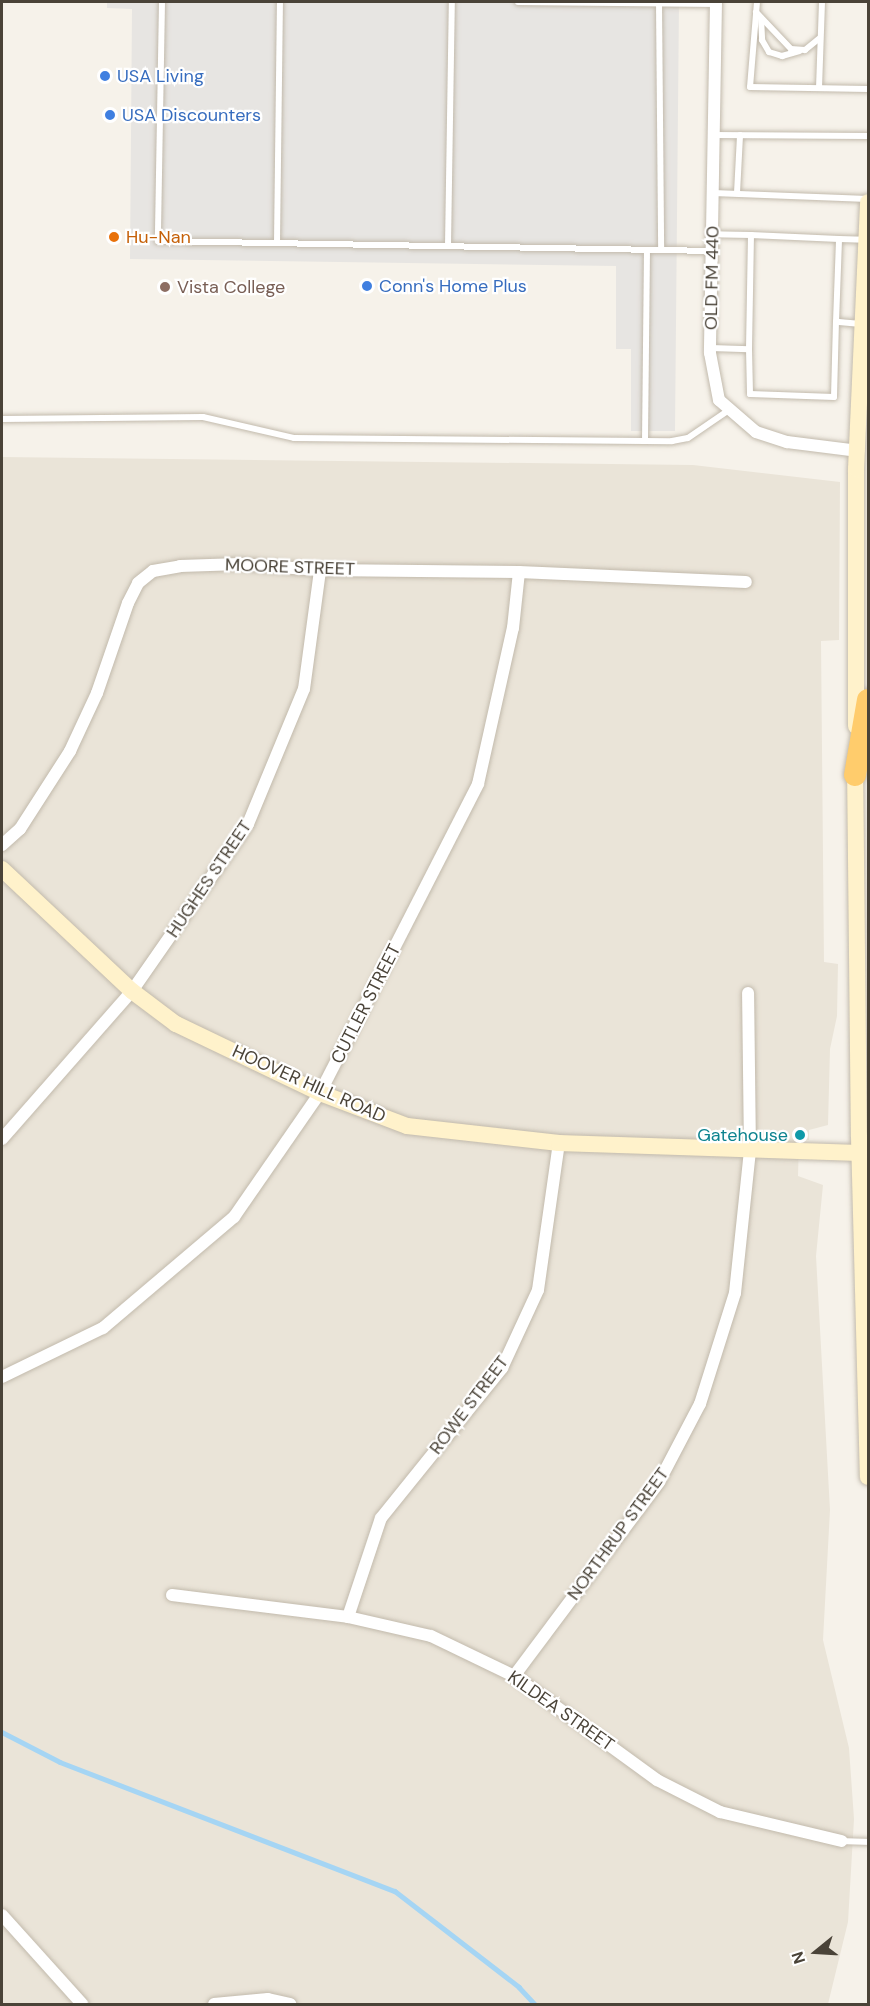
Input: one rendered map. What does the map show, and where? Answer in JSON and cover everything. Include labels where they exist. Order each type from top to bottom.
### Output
[{"type":"highway","points":[[855,775],[868,700]]},
{"type":"main road","points":[[868,200],[866,324],[858,451],[855,775],[859,1153],[868,1477]]},
{"type":"main road","name":"HOOVER HILL ROAD","points":[[2,869],[132,991],[176,1024],[320,1093],[407,1126],[559,1143],[859,1153]]},
{"type":"street","name":"OLD FM 440","points":[[716,3],[711,348],[713,382],[719,400],[756,432],[787,442],[858,451]]},
{"type":"street","name":"MOORE STREET","points":[[2,845],[20,829],[70,751],[97,693],[138,583],[153,571],[180,566],[240,564],[320,570],[519,572],[746,582]]},
{"type":"street","name":"HUGHES STREET","points":[[2,1139],[132,991],[248,824],[304,689],[320,570]]},
{"type":"street","name":"CUTLER STREET","points":[[2,1377],[103,1328],[234,1217],[320,1093],[478,784],[513,628],[519,572]]},
{"type":"street","name":"NORTHRUP STREET","points":[[514,1676],[659,1482],[700,1404],[735,1293],[750,1151],[748,993]]},
{"type":"street","name":"ROWE STREET","points":[[348,1617],[381,1518],[502,1368],[538,1290],[559,1143]]},
{"type":"street","name":"KILDEA STREET","points":[[172,1595],[348,1617],[431,1636],[514,1676],[657,1780],[720,1812],[842,1841]]},
{"type":"street","points":[[2,1915],[82,2004]]},
{"type":"street","points":[[214,2004],[268,1999],[290,2004]]},
{"type":"lane","points":[[162,2],[159,241],[712,251]]},
{"type":"lane","points":[[277,243],[280,2]]},
{"type":"lane","points":[[448,246],[452,2]]},
{"type":"lane","points":[[518,2],[716,3]]},
{"type":"lane","points":[[757,2],[762,40],[769,52],[782,56],[799,51],[820,38]]},
{"type":"lane","points":[[819,88],[822,2]]},
{"type":"lane","points":[[659,3],[661,250]]},
{"type":"lane","points":[[759,15],[783,42],[799,51]]},
{"type":"lane","points":[[759,15],[750,87],[868,89]]},
{"type":"lane","points":[[713,135],[868,136]]},
{"type":"lane","points":[[737,194],[740,135]]},
{"type":"lane","points":[[713,193],[868,200]]},
{"type":"lane","points":[[712,234],[867,240]]},
{"type":"lane","points":[[751,235],[750,394],[834,397],[839,239]]},
{"type":"lane","points":[[645,441],[647,250]]},
{"type":"lane","points":[[836,322],[866,324]]},
{"type":"lane","points":[[711,348],[749,349]]},
{"type":"lane","points":[[2,419],[203,417],[294,438],[645,441],[688,438],[729,410]]},
{"type":"lane","name":"KILDEA STREET","points":[[842,1841],[868,1842]]},
{"type":"shaded area","points":[[107,2],[679,2],[675,431],[631,431],[631,349],[616,349],[616,266],[130,259],[132,9],[107,8]]},
{"type":"shaded area","points":[[2,457],[693,465],[840,482],[839,640],[821,641],[824,962],[838,964],[837,1016],[830,1049],[828,1125],[809,1130],[809,1140],[799,1140],[798,1176],[823,1185],[816,1256],[830,1510],[823,1640],[849,1748],[854,1819],[848,1922],[828,2004],[2,2004]]},
{"type":"waterway","points":[[2,1732],[60,1762],[395,1891],[519,1987],[535,2004]]},
{"type":"place","name":"USA Living","points":[[105,76]]},
{"type":"place","name":"USA Discounters","points":[[110,115]]},
{"type":"place","name":"Hu-Nan","points":[[114,237]]},
{"type":"place","name":"Conn's Home Plus","points":[[367,286]]},
{"type":"place","name":"Vista College","points":[[165,287]]},
{"type":"place","name":"Gatehouse","points":[[800,1135]]}]
